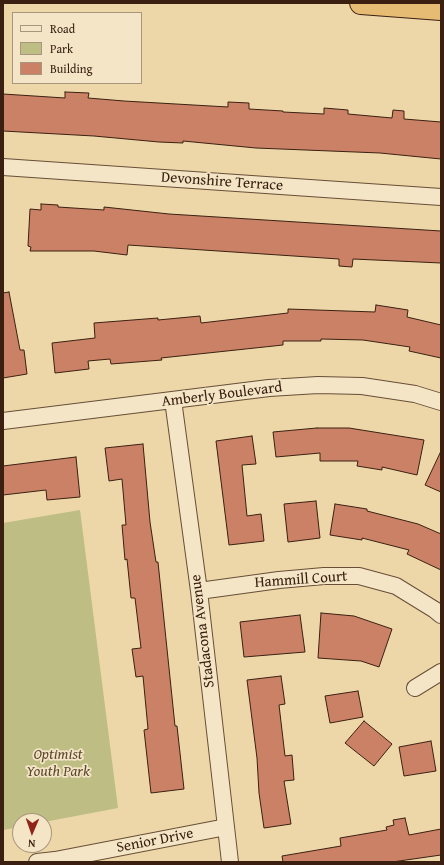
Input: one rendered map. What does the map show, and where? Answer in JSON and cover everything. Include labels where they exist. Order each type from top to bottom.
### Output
[{"type":"highway","points":[[361,3],[441,9]]},
{"type":"street","name":"Devonshire Terrace","points":[[3,167],[441,197]]},
{"type":"street","name":"Amberly Boulevard","points":[[3,421],[269,388],[318,385],[362,386],[415,394],[441,402]]},
{"type":"street","name":"Stadacona Avenue","points":[[173,400],[198,591],[230,862]]},
{"type":"street","name":"Hammill Court","points":[[198,591],[279,580],[324,576],[359,576],[396,586],[441,615]]},
{"type":"street","points":[[415,688],[441,672]]},
{"type":"street","name":"Senior Drive","points":[[37,862],[56,861],[226,827]]},
{"type":"green space","name":"Optimist Youth Park","points":[[80,510],[118,808],[52,820],[52,813],[12,813],[12,828],[3,830],[3,523]]},
{"type":"building","points":[[65,92],[89,93],[88,98],[124,101],[228,107],[228,102],[249,103],[249,109],[283,112],[324,114],[324,108],[348,110],[348,114],[392,118],[393,110],[404,111],[404,119],[441,122],[441,159],[380,153],[256,148],[183,141],[183,143],[159,142],[94,136],[3,131],[3,94],[65,98]]},
{"type":"building","points":[[41,204],[58,205],[58,207],[104,210],[104,207],[169,214],[441,231],[441,263],[353,259],[352,267],[339,266],[339,259],[128,245],[127,255],[94,251],[30,251],[31,247],[28,246],[30,209],[41,210]]},
{"type":"building","points":[[9,292],[20,350],[24,350],[27,374],[3,378],[3,293]]},
{"type":"building","points":[[376,305],[408,310],[407,317],[441,325],[441,358],[409,351],[410,347],[363,340],[321,339],[321,341],[283,341],[283,345],[161,358],[162,360],[111,364],[110,359],[88,361],[89,369],[55,373],[52,343],[95,338],[94,323],[158,318],[158,320],[200,316],[201,323],[288,313],[288,309],[375,312]]},
{"type":"building","points":[[317,428],[349,428],[424,440],[417,475],[382,467],[382,470],[357,466],[358,461],[320,461],[320,453],[276,457],[273,432]]},
{"type":"building","points":[[252,436],[256,464],[242,465],[247,516],[261,514],[264,541],[229,545],[216,441]]},
{"type":"building","points":[[143,444],[150,522],[156,562],[158,562],[175,726],[177,726],[184,789],[151,793],[144,730],[148,729],[143,676],[136,677],[132,649],[141,648],[135,598],[131,598],[127,559],[125,560],[122,525],[126,525],[122,479],[109,481],[105,448]]},
{"type":"building","points":[[441,451],[441,492],[425,485]]},
{"type":"building","points":[[76,457],[80,497],[47,500],[46,490],[3,495],[3,466]]},
{"type":"building","points":[[316,501],[320,538],[288,542],[284,504]]},
{"type":"building","points":[[335,504],[367,509],[367,511],[418,524],[441,534],[441,570],[407,554],[409,550],[362,538],[362,540],[330,535]]},
{"type":"building","points":[[321,613],[354,616],[392,629],[379,667],[361,661],[318,658]]},
{"type":"building","points":[[300,615],[305,652],[244,657],[240,622]]},
{"type":"building","points":[[281,676],[285,704],[279,705],[285,756],[292,755],[294,780],[284,781],[291,824],[264,828],[247,680]]},
{"type":"building","points":[[358,691],[363,717],[330,723],[325,696]]},
{"type":"building","points":[[364,721],[392,744],[374,766],[345,743]]},
{"type":"building","points":[[431,741],[436,771],[404,776],[399,747]]},
{"type":"building","points":[[405,818],[409,835],[441,829],[441,855],[392,862],[283,862],[282,856],[341,846],[340,838],[387,830],[386,827],[394,825],[393,820]]}]
